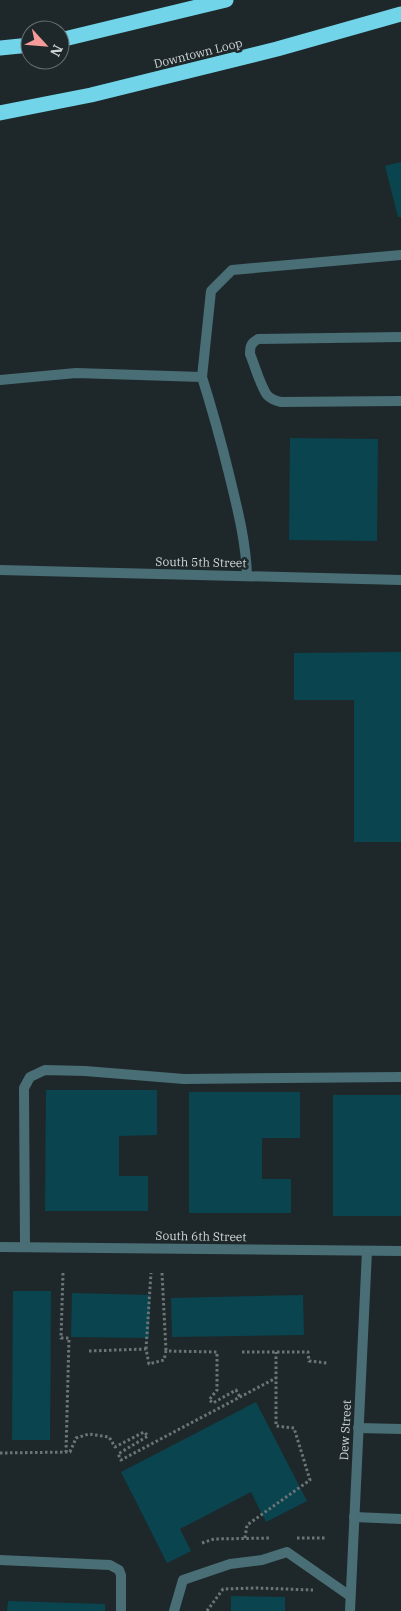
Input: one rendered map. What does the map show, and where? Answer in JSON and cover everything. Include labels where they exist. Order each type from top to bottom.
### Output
[{"type":"highway","points":[[70,38],[226,0]]},
{"type":"highway","name":"Downtown Loop","points":[[0,113],[91,95],[401,16]]},
{"type":"highway","points":[[0,48],[20,46]]},
{"type":"street","points":[[247,576],[246,556],[237,507],[214,414],[202,377],[211,291],[232,270],[401,255]]},
{"type":"street","points":[[401,338],[258,339],[252,343],[250,348],[250,354],[264,388],[273,400],[281,402],[401,401]]},
{"type":"street","points":[[0,380],[76,374],[202,377]]},
{"type":"street","name":"South 5th Street","points":[[0,570],[401,580]]},
{"type":"street","points":[[25,1247],[24,1088],[30,1077],[45,1070],[85,1071],[184,1079],[401,1077]]},
{"type":"street","name":"South 6th Street","points":[[0,1247],[401,1251]]},
{"type":"street","name":"Dew Street","points":[[350,1611],[367,1251]]},
{"type":"street","points":[[358,1428],[401,1429]]},
{"type":"street","points":[[354,1517],[401,1518]]},
{"type":"street","points":[[174,1611],[183,1580],[230,1564],[262,1560],[287,1552],[350,1596]]},
{"type":"street","points":[[0,1560],[110,1565],[115,1567],[122,1575],[121,1611]]},
{"type":"path","points":[[63,1273],[61,1338],[69,1338],[66,1452]]},
{"type":"path","points":[[151,1273],[146,1349],[149,1364],[164,1360],[166,1351],[162,1273]]},
{"type":"path","points":[[89,1351],[146,1349]]},
{"type":"path","points":[[166,1351],[217,1352],[217,1390],[209,1400],[213,1403],[236,1390],[240,1397]]},
{"type":"path","points":[[242,1352],[308,1352],[309,1361],[327,1363]]},
{"type":"path","points":[[245,1538],[247,1525],[310,1480],[294,1428],[276,1426],[276,1352]]},
{"type":"path","points":[[0,1453],[70,1452],[76,1438],[89,1434],[108,1437],[115,1447],[144,1432],[148,1436],[118,1454],[120,1460],[276,1378]]},
{"type":"path","points":[[202,1543],[214,1540],[272,1538]]},
{"type":"path","points":[[290,1538],[327,1538]]},
{"type":"path","points":[[207,1611],[223,1589],[317,1590]]},
{"type":"building","points":[[401,162],[401,217],[398,217],[385,166]]},
{"type":"building","points":[[290,438],[378,439],[377,541],[289,540]]},
{"type":"building","points":[[401,652],[401,842],[354,842],[354,700],[294,700],[294,653]]},
{"type":"building","points":[[46,1090],[157,1090],[157,1135],[119,1136],[119,1176],[148,1176],[148,1211],[45,1211]]},
{"type":"building","points":[[189,1092],[300,1092],[300,1138],[262,1138],[262,1179],[291,1179],[291,1213],[189,1213]]},
{"type":"building","points":[[333,1095],[401,1095],[401,1216],[333,1216]]},
{"type":"building","points":[[13,1291],[51,1291],[50,1440],[12,1440]]},
{"type":"building","points":[[72,1293],[150,1295],[149,1338],[71,1337]]},
{"type":"building","points":[[303,1295],[304,1335],[172,1337],[171,1298]]},
{"type":"building","points":[[256,1402],[307,1501],[266,1522],[251,1492],[180,1529],[191,1551],[167,1563],[121,1472]]},
{"type":"building","points":[[231,1596],[285,1597],[285,1611],[231,1611]]},
{"type":"building","points":[[8,1601],[105,1604],[105,1611],[7,1611]]}]
